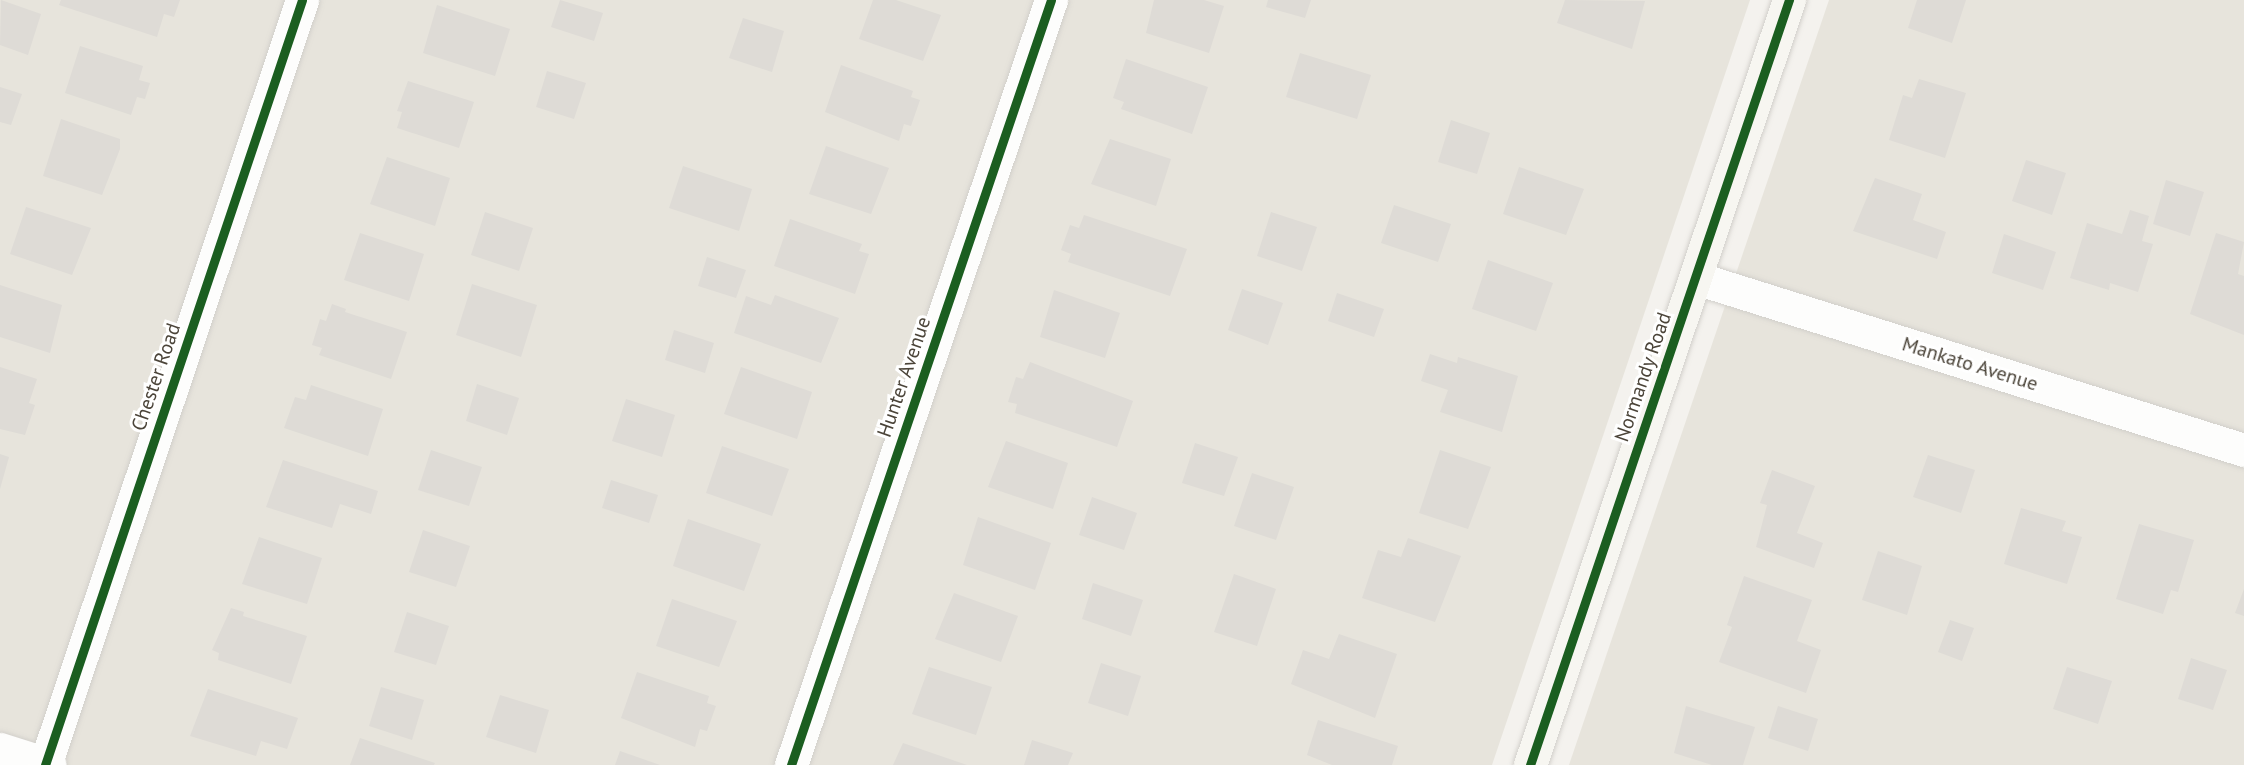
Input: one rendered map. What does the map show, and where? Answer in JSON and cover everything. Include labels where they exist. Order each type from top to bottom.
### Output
[{"type":"street","name":"Chester Road","points":[[47,764],[302,0]]},
{"type":"street","name":"Hunter Avenue","points":[[791,765],[1050,0]]},
{"type":"street","name":"Normandy Road","points":[[1530,765],[1789,0]]},
{"type":"street","name":"Mankato Avenue","points":[[1696,278],[2244,450]]},
{"type":"street","points":[[0,749],[47,764]]},
{"type":"shaded area","points":[[0,0],[1750,0],[1492,765],[0,765]]},
{"type":"shaded area","points":[[1829,0],[2244,0],[2244,765],[1569,765]]},
{"type":"building","points":[[1,0],[41,14],[28,55],[0,45]]},
{"type":"building","points":[[61,0],[180,0],[174,17],[164,14],[157,37],[59,5]]},
{"type":"building","points":[[560,0],[603,13],[594,41],[551,27]]},
{"type":"building","points":[[873,0],[896,0],[941,15],[923,61],[859,39]]},
{"type":"building","points":[[1154,0],[1204,0],[1224,6],[1209,53],[1146,33]]},
{"type":"building","points":[[1268,0],[1311,0],[1305,18],[1266,7]]},
{"type":"building","points":[[1565,0],[1645,1],[1632,49],[1557,23]]},
{"type":"building","points":[[1917,0],[1966,0],[1952,43],[1908,28]]},
{"type":"building","points":[[437,5],[510,29],[495,76],[423,53]]},
{"type":"building","points":[[743,18],[784,31],[772,72],[729,58]]},
{"type":"building","points":[[80,46],[143,66],[139,80],[150,83],[145,99],[137,97],[131,115],[65,93]]},
{"type":"building","points":[[1300,53],[1371,75],[1357,119],[1286,97]]},
{"type":"building","points":[[1126,59],[1208,87],[1192,134],[1121,109],[1124,102],[1113,98]]},
{"type":"building","points":[[841,65],[913,91],[911,97],[920,100],[911,126],[904,124],[899,141],[825,112]]},
{"type":"building","points":[[547,71],[586,83],[574,119],[536,107]]},
{"type":"building","points":[[1919,79],[1966,93],[1945,158],[1889,140],[1903,95],[1912,98]]},
{"type":"building","points":[[408,81],[474,102],[459,148],[397,128],[402,112],[397,111]]},
{"type":"building","points":[[0,87],[22,94],[11,125],[0,122]]},
{"type":"building","points":[[61,119],[120,139],[120,149],[102,195],[43,176]]},
{"type":"building","points":[[1451,120],[1490,133],[1477,174],[1438,162]]},
{"type":"building","points":[[1110,139],[1171,159],[1156,206],[1091,184]]},
{"type":"building","points":[[826,146],[889,168],[871,214],[809,194]]},
{"type":"building","points":[[387,157],[450,178],[435,226],[370,204]]},
{"type":"building","points":[[2026,160],[2066,173],[2052,215],[2012,201]]},
{"type":"building","points":[[683,166],[752,189],[739,231],[669,208]]},
{"type":"building","points":[[1519,167],[1584,189],[1566,235],[1503,214]]},
{"type":"building","points":[[1875,178],[1922,194],[1913,220],[1946,232],[1937,259],[1853,231]]},
{"type":"building","points":[[2166,180],[2204,192],[2190,236],[2153,224]]},
{"type":"building","points":[[1394,205],[1451,224],[1438,262],[1381,243]]},
{"type":"building","points":[[26,207],[91,228],[72,275],[10,254]]},
{"type":"building","points":[[2130,210],[2149,216],[2142,241],[2153,244],[2138,292],[2110,283],[2109,290],[2070,278],[2087,223],[2122,234]]},
{"type":"building","points":[[485,212],[533,228],[519,271],[471,255]]},
{"type":"building","points":[[1271,212],[1317,227],[1302,271],[1257,256]]},
{"type":"building","points":[[1084,215],[1187,249],[1170,296],[1068,262],[1071,254],[1061,250],[1070,225],[1079,228]]},
{"type":"building","points":[[790,219],[862,244],[859,251],[869,254],[855,294],[774,266]]},
{"type":"building","points":[[360,233],[424,254],[409,301],[344,280]]},
{"type":"building","points":[[2216,233],[2244,242],[2238,274],[2244,276],[2244,335],[2190,314]]},
{"type":"building","points":[[2004,234],[2056,252],[2043,290],[1992,273]]},
{"type":"building","points":[[707,257],[746,270],[736,298],[698,286]]},
{"type":"building","points":[[1488,260],[1553,283],[1536,331],[1472,309]]},
{"type":"building","points":[[472,284],[537,305],[521,357],[456,335]]},
{"type":"building","points":[[0,285],[62,305],[50,353],[0,337]]},
{"type":"building","points":[[1242,289],[1283,303],[1268,345],[1228,330]]},
{"type":"building","points":[[1054,290],[1120,313],[1105,358],[1040,337]]},
{"type":"building","points":[[1337,293],[1384,309],[1374,337],[1328,321]]},
{"type":"building","points":[[775,295],[839,318],[821,363],[734,333],[746,296],[771,305]]},
{"type":"building","points":[[332,304],[346,309],[345,312],[407,332],[391,379],[319,355],[322,348],[312,345],[320,319],[326,321]]},
{"type":"building","points":[[674,330],[714,343],[705,373],[665,360]]},
{"type":"building","points":[[1430,354],[1457,363],[1458,357],[1518,376],[1502,432],[1440,412],[1448,390],[1421,381]]},
{"type":"building","points":[[1030,362],[1133,401],[1117,447],[1015,413],[1017,404],[1008,402],[1016,377],[1023,379]]},
{"type":"building","points":[[0,367],[37,379],[29,403],[35,405],[25,435],[0,429]]},
{"type":"building","points":[[741,367],[812,392],[797,439],[724,414]]},
{"type":"building","points":[[477,384],[519,398],[507,435],[466,421]]},
{"type":"building","points":[[311,385],[383,409],[368,456],[284,428],[295,397],[306,400]]},
{"type":"building","points":[[626,399],[675,415],[662,457],[612,441]]},
{"type":"building","points":[[1006,441],[1068,463],[1053,509],[988,487]]},
{"type":"building","points":[[1195,443],[1238,457],[1224,496],[1182,483]]},
{"type":"building","points":[[722,446],[789,469],[772,516],[706,493]]},
{"type":"building","points":[[431,450],[482,467],[469,506],[418,490]]},
{"type":"building","points":[[1440,450],[1491,467],[1468,529],[1419,513]]},
{"type":"building","points":[[0,454],[9,457],[0,489]]},
{"type":"building","points":[[1928,455],[1975,470],[1961,513],[1913,497]]},
{"type":"building","points":[[283,460],[378,491],[371,514],[340,504],[332,528],[266,507]]},
{"type":"building","points":[[1772,470],[1815,486],[1797,533],[1823,543],[1814,568],[1756,547],[1767,505],[1760,503]]},
{"type":"building","points":[[1252,473],[1294,487],[1276,540],[1234,526]]},
{"type":"building","points":[[611,480],[658,495],[649,523],[602,508]]},
{"type":"building","points":[[1092,497],[1137,513],[1124,550],[1079,535]]},
{"type":"building","points":[[2021,508],[2066,521],[2062,531],[2082,537],[2067,584],[2004,564]]},
{"type":"building","points":[[978,517],[1051,543],[1035,590],[963,565]]},
{"type":"building","points":[[688,519],[761,544],[744,591],[673,566]]},
{"type":"building","points":[[2139,524],[2194,540],[2178,592],[2171,590],[2163,614],[2116,599]]},
{"type":"building","points":[[423,530],[470,546],[456,587],[409,572]]},
{"type":"building","points":[[259,537],[322,558],[307,604],[242,584]]},
{"type":"building","points":[[1408,538],[1461,556],[1435,622],[1362,598],[1378,550],[1401,557]]},
{"type":"building","points":[[1878,551],[1922,566],[1907,615],[1862,600]]},
{"type":"building","points":[[1234,574],[1276,589],[1257,646],[1214,632]]},
{"type":"building","points":[[1744,576],[1812,600],[1797,641],[1821,650],[1806,693],[1719,662],[1732,627],[1727,625]]},
{"type":"building","points":[[1093,583],[1143,600],[1131,636],[1082,619]]},
{"type":"building","points":[[2244,589],[2244,616],[2235,613]]},
{"type":"building","points":[[954,593],[1018,616],[1001,662],[935,639]]},
{"type":"building","points":[[672,599],[737,621],[719,667],[656,646]]},
{"type":"building","points":[[231,608],[244,612],[243,616],[307,636],[291,684],[218,660],[219,653],[212,650]]},
{"type":"building","points":[[407,612],[449,626],[436,665],[394,652]]},
{"type":"building","points":[[1950,620],[1974,628],[1962,661],[1938,652]]},
{"type":"building","points":[[1339,634],[1397,654],[1375,718],[1291,684],[1303,650],[1329,659]]},
{"type":"building","points":[[2191,658],[2227,670],[2213,710],[2178,699]]},
{"type":"building","points":[[1101,663],[1141,676],[1128,716],[1088,703]]},
{"type":"building","points":[[929,667],[992,687],[976,735],[912,714]]},
{"type":"building","points":[[2067,667],[2112,681],[2098,724],[2053,709]]},
{"type":"building","points":[[637,672],[709,696],[707,703],[716,706],[707,731],[700,729],[695,747],[621,718]]},
{"type":"building","points":[[381,687],[424,700],[412,740],[369,726]]},
{"type":"building","points":[[208,689],[298,718],[287,749],[261,741],[256,756],[190,736]]},
{"type":"building","points":[[500,695],[549,710],[536,753],[486,737]]},
{"type":"building","points":[[1686,706],[1755,727],[1743,765],[1712,765],[1674,753]]},
{"type":"building","points":[[1778,706],[1818,719],[1808,751],[1768,738]]},
{"type":"building","points":[[1318,720],[1398,746],[1392,765],[1332,765],[1307,755]]},
{"type":"building","points":[[360,738],[435,763],[434,765],[350,765]]},
{"type":"building","points":[[1032,740],[1073,753],[1068,765],[1024,765]]},
{"type":"building","points":[[903,743],[967,765],[893,765]]},
{"type":"building","points":[[620,751],[660,765],[615,765]]},
{"type":"cycle path","points":[[45,765],[302,0]]},
{"type":"cycle path","points":[[791,765],[1051,0]]},
{"type":"cycle path","points":[[1530,765],[1789,0]]}]
